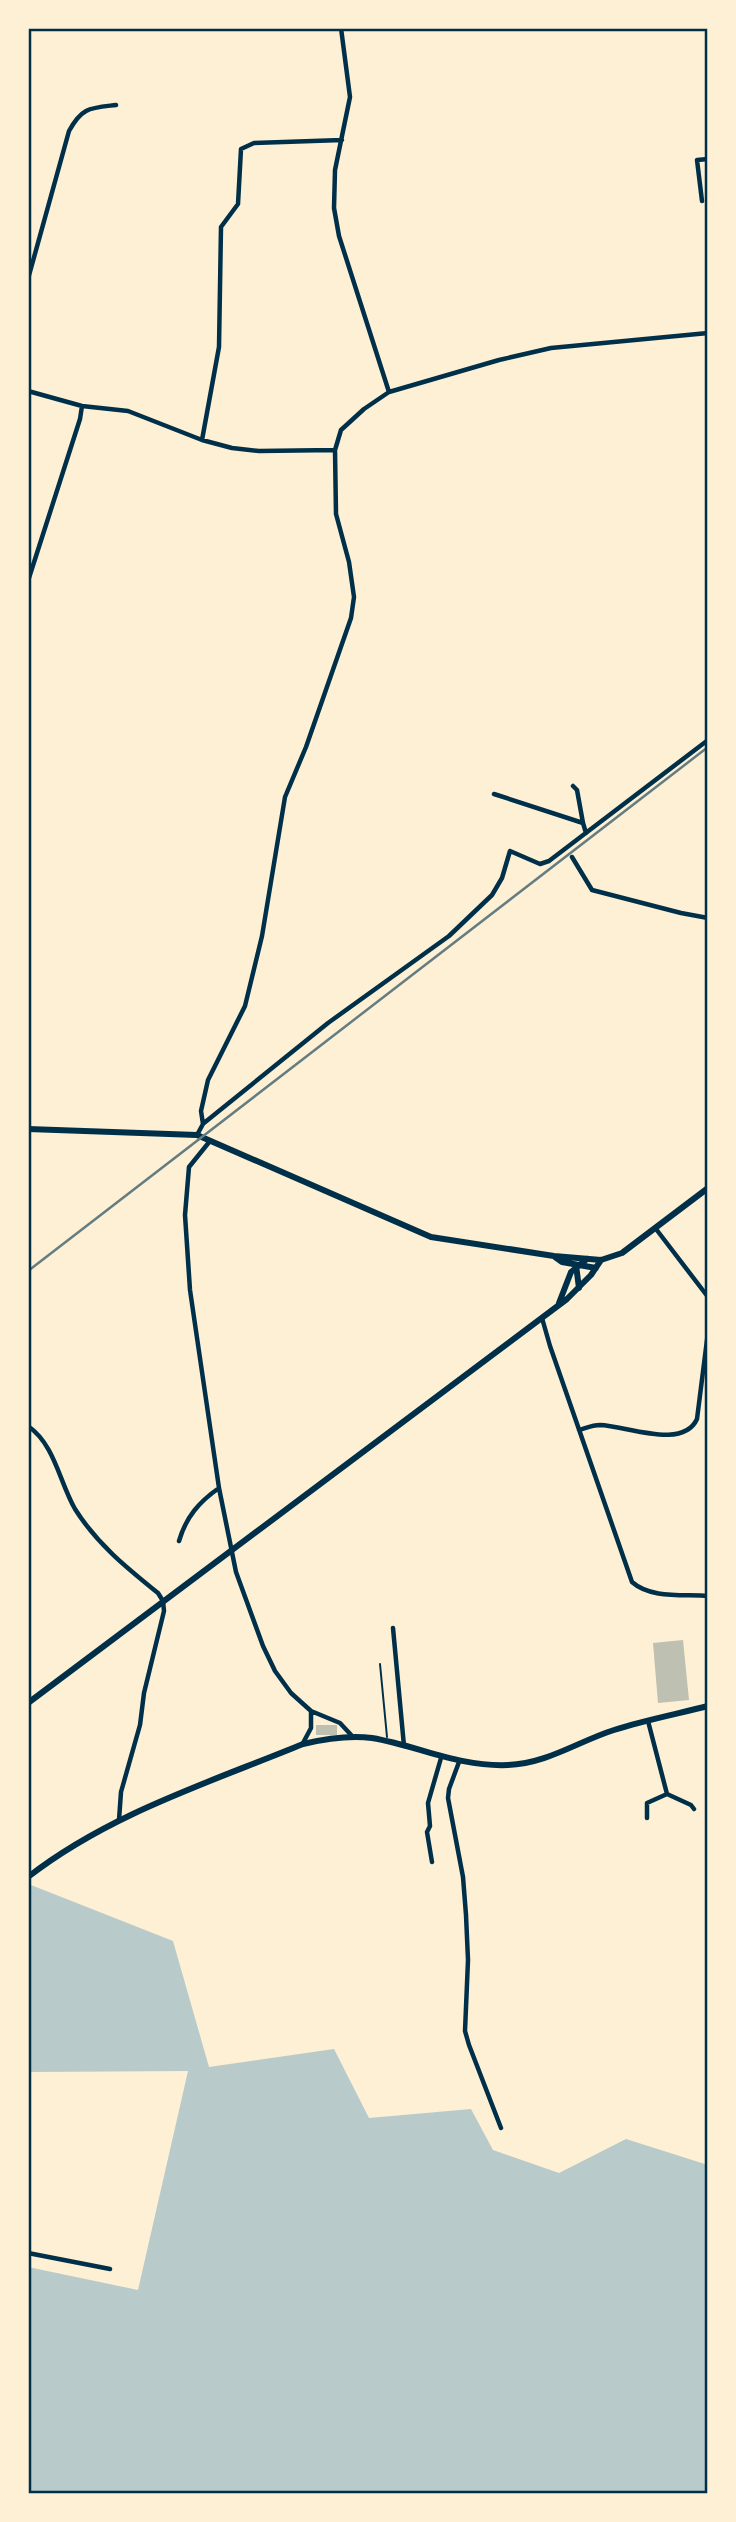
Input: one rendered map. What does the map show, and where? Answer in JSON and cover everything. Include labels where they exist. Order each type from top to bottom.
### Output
[{"type":"main road","points":[[28,1129],[197,1135],[431,1237],[587,1259],[601,1260],[622,1252],[708,1188]]},
{"type":"main road","points":[[554,1256],[562,1262],[596,1268]]},
{"type":"main road","points":[[568,1256],[576,1265],[579,1288]]},
{"type":"main road","points":[[558,1304],[576,1265],[587,1259]]},
{"type":"main road","points":[[28,1703],[542,1317],[579,1288],[601,1260]]},
{"type":"main road","points":[[562,1262],[568,1279]]},
{"type":"main road","points":[[28,1877],[85,1838],[118,1820],[303,1744],[354,1737],[388,1742],[459,1762],[506,1766],[544,1759],[613,1730],[708,1706]]},
{"type":"street","points":[[341,28],[350,97],[335,170],[334,208],[339,236],[389,392]]},
{"type":"street","points":[[28,279],[69,131],[82,112],[116,104]]},
{"type":"street","points":[[202,440],[219,347],[221,227],[238,204],[241,149],[254,142],[342,140]]},
{"type":"street","points":[[702,201],[697,160],[708,159]]},
{"type":"street","points":[[203,1124],[201,1111],[208,1080],[245,1006],[262,936],[285,797],[306,747],[351,618],[354,597],[349,562],[336,514],[335,450],[341,430],[364,409],[389,392],[499,360],[551,348],[708,333]]},
{"type":"street","points":[[28,391],[82,406],[128,411],[202,440],[233,447],[258,451],[335,450]]},
{"type":"street","points":[[28,581],[82,406]]},
{"type":"street","points":[[197,1135],[203,1124],[328,1023],[449,936],[492,895],[502,878],[510,851],[540,864],[549,861],[708,740]]},
{"type":"street","points":[[573,786],[577,790],[586,833]]},
{"type":"street","points":[[494,794],[583,823]]},
{"type":"street","points":[[572,857],[592,890],[708,918]]},
{"type":"street","points":[[210,1141],[189,1167],[186,1214],[190,1290],[219,1488],[231,1549],[242,1591],[275,1671],[291,1693],[310,1711],[340,1723],[354,1737]]},
{"type":"street","points":[[656,1229],[708,1297]]},
{"type":"street","points":[[542,1317],[632,1582],[640,1589],[652,1593],[708,1596]]},
{"type":"street","points":[[579,1430],[600,1425],[677,1435],[691,1429],[697,1419],[708,1332]]},
{"type":"street","points":[[28,1426],[42,1438],[76,1510],[102,1546],[158,1593],[163,1601],[164,1611],[144,1693],[140,1725],[121,1792],[118,1820]]},
{"type":"street","points":[[179,1541],[183,1527],[200,1502],[219,1488]]},
{"type":"street","points":[[393,1629],[404,1747]]},
{"type":"street","points":[[303,1744],[311,1728],[310,1711]]},
{"type":"street","points":[[648,1721],[667,1794]]},
{"type":"street","points":[[432,1863],[427,1832],[430,1826],[428,1803],[441,1758]]},
{"type":"street","points":[[459,1762],[448,1798],[463,1878],[466,1915],[466,2031],[501,2128]]},
{"type":"street","points":[[647,1818],[648,1803],[667,1794],[694,1809]]},
{"type":"street","points":[[28,2253],[110,2269]]},
{"type":"lane","points":[[380,1664],[388,1742]]},
{"type":"shaded area","points":[[31,1885],[173,1941],[209,2067],[334,2049],[369,2118],[471,2109],[493,2150],[559,2173],[626,2139],[708,2165],[708,2494],[28,2494],[28,2267],[138,2290],[188,2071],[28,2072],[28,1888]]},
{"type":"building","points":[[683,1640],[689,1700],[658,1703],[653,1643]]},
{"type":"building","points":[[316,1725],[337,1725],[337,1735],[316,1735]]},
{"type":"railway","points":[[28,1271],[708,747]]}]
